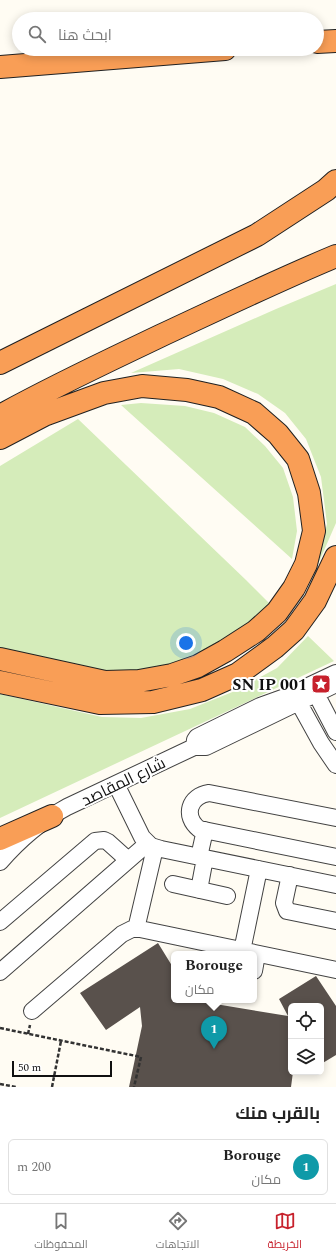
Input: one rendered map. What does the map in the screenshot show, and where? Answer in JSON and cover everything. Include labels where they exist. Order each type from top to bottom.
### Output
[{"type":"highway","points":[[324,42],[336,41]]},
{"type":"highway","points":[[0,67],[138,56]]},
{"type":"highway","points":[[1,363],[257,235],[326,190],[336,181]]},
{"type":"highway","points":[[0,416],[30,399],[116,356],[276,281],[336,256]]},
{"type":"highway","points":[[0,438],[44,415],[104,393],[142,386],[187,390],[220,397],[254,413],[278,434],[298,460],[309,493],[314,531],[306,564],[294,588],[277,612],[256,631],[198,666],[172,675],[139,681],[105,682],[0,660]]},
{"type":"highway","points":[[0,682],[100,703],[153,702],[202,690],[238,674],[275,647],[294,630],[315,601],[336,557]]},
{"type":"highway","points":[[0,839],[52,816]]},
{"type":"street","name":"شارع المقاصد","points":[[0,862],[25,836],[52,816],[194,747],[195,740],[200,736],[260,706],[296,698],[314,689],[336,673]]},
{"type":"street","name":"شارع المقاصد","points":[[314,689],[336,684]]},
{"type":"street","points":[[314,689],[336,732]]},
{"type":"street","points":[[296,698],[336,765]]},
{"type":"street","points":[[116,784],[142,837],[151,846],[336,885]]},
{"type":"street","points":[[336,818],[209,793],[198,797],[194,801],[190,812],[192,821],[199,829],[336,857]]},
{"type":"street","points":[[199,890],[205,830]]},
{"type":"street","points":[[0,922],[95,841],[104,840],[108,842],[128,860]]},
{"type":"street","points":[[0,972],[128,860],[151,846]]},
{"type":"street","points":[[136,929],[151,846]]},
{"type":"street","points":[[238,951],[259,869]]},
{"type":"street","points":[[290,875],[284,903],[287,911],[336,921]]},
{"type":"street","points":[[173,884],[227,896]]},
{"type":"street","points":[[32,1011],[122,934],[136,929],[234,951]]},
{"type":"street","points":[[257,955],[336,970]]},
{"type":"path","points":[[0,1028],[141,1057],[134,1087]]},
{"type":"path","points":[[52,1087],[61,1041]]},
{"type":"path","points":[[0,1084],[14,1087]]},
{"type":"green space","points":[[336,284],[336,523],[315,571],[327,524],[321,477],[306,439],[285,413],[258,394],[223,379],[179,369],[131,373]]},
{"type":"green space","points":[[141,403],[185,406],[214,413],[245,427],[265,446],[283,468],[293,497],[297,531],[292,559],[121,405]]},
{"type":"green space","points":[[78,419],[273,607],[198,660],[139,673],[107,671],[0,648],[0,466]]},
{"type":"green space","points":[[308,636],[334,661],[0,818],[0,694],[102,717],[141,718],[190,709],[235,691],[277,668]]},
{"type":"building","points":[[158,943],[171,964],[171,1003],[209,1003],[288,1016],[288,1075],[293,1075],[291,1087],[129,1087],[142,1026],[140,1007],[106,1030],[80,993]]},
{"type":"building","points":[[316,976],[336,1006],[336,1055],[324,1062],[324,1003],[288,1003],[288,1016],[279,999]]},
{"type":"place","name":"SN IP 001","points":[[321,684]]},
{"type":"place","name":"Borouge","points":[[214,1049]]}]
